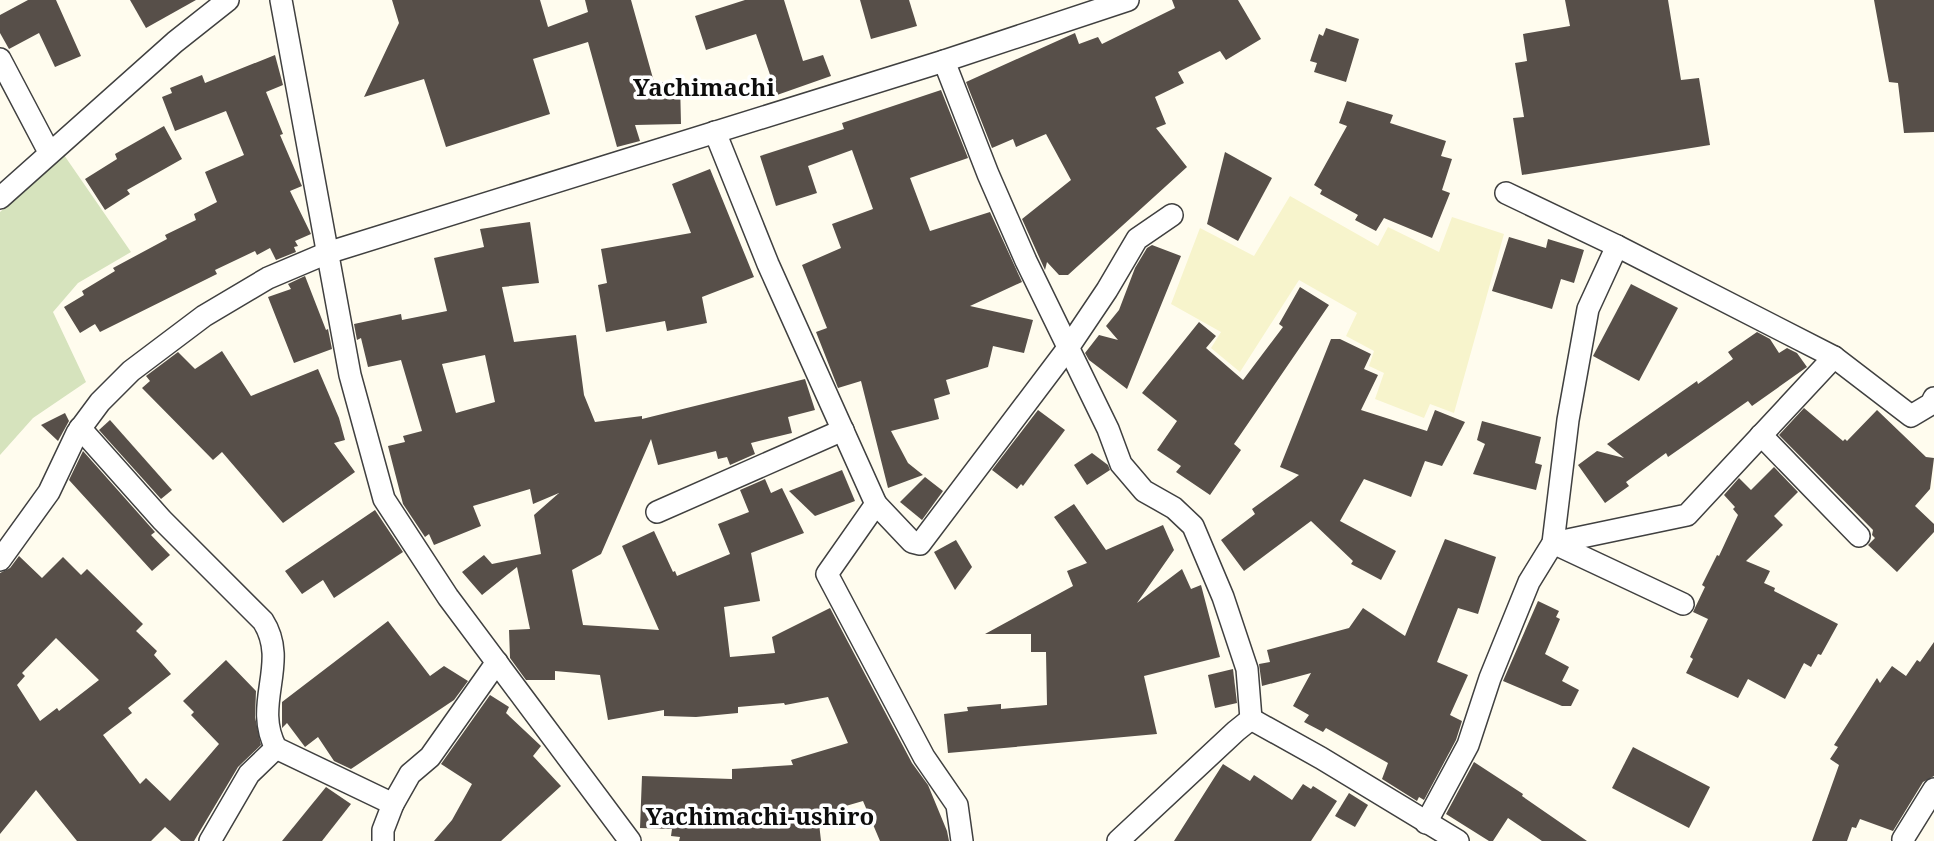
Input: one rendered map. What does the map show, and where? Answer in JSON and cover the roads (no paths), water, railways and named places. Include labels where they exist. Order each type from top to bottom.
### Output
[{"type":"street","points":[[0,198],[175,42],[228,0]]},
{"type":"street","points":[[281,0],[351,375],[384,499],[448,597],[630,841]]},
{"type":"street","points":[[0,560],[50,492],[80,428],[100,402],[131,371],[204,316],[268,278],[327,253],[944,61],[1128,0]]},
{"type":"street","points":[[0,59],[49,152]]},
{"type":"street","points":[[944,61],[1009,224],[1108,429],[1121,464],[1143,491],[1174,508],[1192,526],[1223,597],[1247,670],[1251,719]]},
{"type":"street","points":[[715,132],[768,264],[876,504],[912,542],[920,544],[1068,348],[1137,239],[1172,215]]},
{"type":"street","points":[[1506,193],[1617,246],[1834,357],[1911,416],[1931,404],[1934,398]]},
{"type":"street","points":[[1431,831],[1468,745],[1490,678],[1529,582],[1553,542],[1568,420],[1588,309],[1617,246]]},
{"type":"street","points":[[1553,542],[1687,514],[1834,357]]},
{"type":"street","points":[[80,428],[162,520],[249,607],[271,634],[274,652],[267,709],[268,734],[276,748],[393,804]]},
{"type":"street","points":[[657,512],[843,430]]},
{"type":"street","points":[[1761,435],[1859,536]]},
{"type":"street","points":[[876,504],[827,574],[924,757],[957,805],[962,841]]},
{"type":"street","points":[[1553,542],[1683,604]]},
{"type":"street","points":[[383,841],[383,830],[393,804],[410,774],[430,757],[497,662]]},
{"type":"street","points":[[1251,719],[1321,758],[1431,831],[1458,841]]},
{"type":"street","points":[[1118,841],[1251,719]]},
{"type":"street","points":[[210,841],[249,774],[276,748]]},
{"type":"street","points":[[1904,841],[1934,789]]},
{"type":"district","name":"Yachimachi","points":[[704,88]]},
{"type":"district","name":"Yachimachi-ushiro","points":[[760,817]]}]
